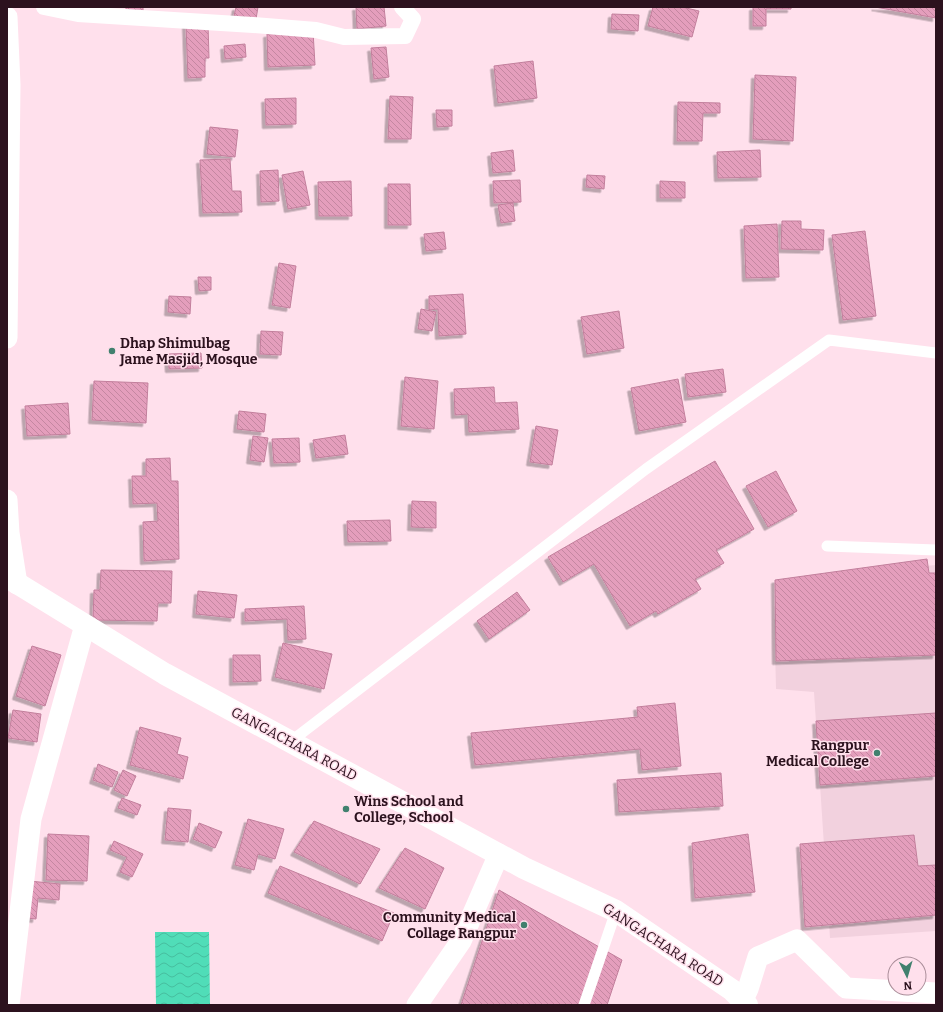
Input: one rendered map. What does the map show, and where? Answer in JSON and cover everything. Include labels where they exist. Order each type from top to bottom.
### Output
[{"type":"main road","name":"GANGACHARA ROAD","points":[[12,580],[164,674],[524,868],[616,911],[732,990],[745,1003]]},
{"type":"street","points":[[44,7],[78,14],[316,30],[344,37],[405,36],[413,19],[402,7]]},
{"type":"street","points":[[7,17],[10,85],[7,338]]},
{"type":"street","points":[[7,500],[12,580]]},
{"type":"street","points":[[9,1005],[31,819],[85,625]]},
{"type":"street","points":[[417,1005],[461,941],[498,854]]},
{"type":"street","points":[[745,1003],[758,957],[797,940],[846,988],[936,993]]},
{"type":"lane","points":[[290,742],[646,469],[829,340],[936,352]]},
{"type":"lane","points":[[826,546],[936,550]]},
{"type":"lane","points":[[584,1005],[616,911]]},
{"type":"shaded area","name":"Rangpur Medical College","points":[[936,565],[936,931],[830,938],[814,692],[776,689],[774,606],[799,603],[797,577]]},
{"type":"water","points":[[155,932],[209,932],[210,1005],[156,1005]]},
{"type":"building","points":[[126,7],[143,7],[143,12],[126,12]]},
{"type":"building","points":[[236,7],[258,7],[256,19],[234,16]]},
{"type":"building","points":[[356,7],[384,7],[386,26],[357,29]]},
{"type":"building","points":[[653,7],[682,7],[699,11],[692,37],[648,26]]},
{"type":"building","points":[[753,7],[791,7],[791,9],[766,9],[766,26],[753,26]]},
{"type":"building","points":[[875,7],[936,7],[936,18]]},
{"type":"building","points":[[612,14],[639,15],[638,31],[611,29]]},
{"type":"building","points":[[208,24],[209,58],[205,58],[205,77],[188,78],[186,25]]},
{"type":"building","points":[[313,31],[315,65],[268,67],[267,34]]},
{"type":"building","points":[[245,44],[246,57],[225,59],[224,46]]},
{"type":"building","points":[[386,47],[389,77],[374,79],[371,48]]},
{"type":"building","points":[[533,61],[537,98],[498,103],[494,66]]},
{"type":"building","points":[[755,75],[796,77],[793,141],[753,139]]},
{"type":"building","points":[[390,96],[413,97],[411,139],[388,139]]},
{"type":"building","points":[[296,98],[296,124],[266,125],[265,99]]},
{"type":"building","points":[[678,102],[720,103],[720,113],[703,113],[702,141],[677,141]]},
{"type":"building","points":[[436,110],[452,110],[452,126],[437,127]]},
{"type":"building","points":[[210,127],[238,130],[235,157],[207,154]]},
{"type":"building","points":[[513,150],[515,171],[493,173],[491,153]]},
{"type":"building","points":[[760,150],[761,177],[718,178],[717,152]]},
{"type":"building","points":[[230,159],[232,191],[241,191],[242,212],[203,213],[200,160]]},
{"type":"building","points":[[278,170],[279,201],[261,202],[260,171]]},
{"type":"building","points":[[303,171],[310,205],[288,209],[282,175]]},
{"type":"building","points":[[587,175],[605,176],[604,189],[586,187]]},
{"type":"building","points":[[520,180],[521,202],[494,203],[493,181]]},
{"type":"building","points":[[351,181],[352,216],[319,216],[318,182]]},
{"type":"building","points":[[660,181],[685,182],[685,198],[660,198]]},
{"type":"building","points":[[388,184],[410,184],[411,225],[388,225]]},
{"type":"building","points":[[513,203],[515,221],[501,223],[498,205]]},
{"type":"building","points":[[782,221],[801,221],[801,229],[824,230],[823,250],[781,249]]},
{"type":"building","points":[[777,224],[779,277],[746,278],[744,226]]},
{"type":"building","points":[[865,231],[876,316],[843,320],[832,235]]},
{"type":"building","points":[[444,232],[446,249],[426,251],[424,234]]},
{"type":"building","points":[[279,263],[296,266],[290,308],[272,305]]},
{"type":"building","points":[[198,277],[211,277],[211,290],[199,291]]},
{"type":"building","points":[[463,294],[466,334],[439,336],[438,309],[429,310],[429,296]]},
{"type":"building","points":[[169,296],[191,297],[190,314],[168,312]]},
{"type":"building","points":[[421,309],[436,312],[432,331],[418,329]]},
{"type":"building","points":[[619,311],[624,348],[587,354],[581,317]]},
{"type":"building","points":[[261,331],[283,332],[281,355],[260,354]]},
{"type":"building","points":[[201,353],[202,368],[169,369],[168,354]]},
{"type":"building","points":[[723,369],[726,392],[688,397],[685,374]]},
{"type":"building","points":[[405,377],[438,381],[434,429],[401,426]]},
{"type":"building","points":[[678,379],[686,422],[639,431],[631,388]]},
{"type":"building","points":[[94,381],[148,383],[146,423],[92,420]]},
{"type":"building","points":[[494,387],[495,403],[517,402],[519,429],[469,432],[468,414],[455,415],[454,389]]},
{"type":"building","points":[[68,403],[70,434],[27,436],[25,406]]},
{"type":"building","points":[[239,411],[266,414],[264,432],[237,429]]},
{"type":"building","points":[[536,426],[558,430],[552,465],[530,462]]},
{"type":"building","points":[[345,435],[348,454],[316,458],[313,440]]},
{"type":"building","points":[[253,436],[268,438],[264,462],[250,460]]},
{"type":"building","points":[[299,438],[300,462],[274,463],[272,439]]},
{"type":"building","points":[[170,458],[171,481],[178,481],[179,559],[144,561],[143,522],[158,521],[157,503],[133,504],[132,476],[146,476],[146,459]]},
{"type":"building","points":[[715,461],[754,529],[716,550],[724,563],[695,579],[701,589],[658,614],[656,611],[630,626],[594,564],[563,582],[548,557]]},
{"type":"building","points":[[776,471],[797,511],[768,527],[746,486]]},
{"type":"building","points":[[412,501],[436,502],[436,528],[411,527]]},
{"type":"building","points":[[390,520],[391,541],[348,542],[347,521]]},
{"type":"building","points":[[927,559],[929,573],[936,573],[936,655],[776,661],[775,580]]},
{"type":"building","points":[[101,570],[172,571],[171,603],[158,603],[157,621],[93,620],[94,590],[100,590]]},
{"type":"building","points":[[198,591],[237,595],[234,618],[196,614]]},
{"type":"building","points":[[517,592],[530,610],[489,639],[477,621]]},
{"type":"building","points":[[304,606],[306,639],[288,640],[287,619],[245,621],[245,609]]},
{"type":"building","points":[[283,643],[332,654],[324,689],[275,677]]},
{"type":"building","points":[[32,646],[61,655],[45,706],[16,696]]},
{"type":"building","points":[[233,655],[260,655],[261,681],[233,682]]},
{"type":"building","points":[[675,703],[681,766],[642,770],[640,749],[475,765],[471,733],[638,717],[637,707]]},
{"type":"building","points":[[13,710],[41,714],[37,742],[8,738]]},
{"type":"building","points":[[936,713],[936,776],[820,785],[816,721]]},
{"type":"building","points":[[140,727],[181,738],[177,754],[188,757],[183,779],[130,765]]},
{"type":"building","points":[[98,764],[118,772],[112,787],[93,780]]},
{"type":"building","points":[[123,770],[136,776],[127,796],[114,790]]},
{"type":"building","points":[[721,773],[723,806],[619,812],[617,780]]},
{"type":"building","points":[[122,798],[141,805],[137,815],[118,808]]},
{"type":"building","points":[[168,808],[191,810],[188,842],[165,840]]},
{"type":"building","points":[[248,819],[284,829],[275,859],[258,854],[254,870],[235,865]]},
{"type":"building","points":[[314,821],[380,849],[360,884],[294,852]]},
{"type":"building","points":[[199,823],[222,832],[215,848],[193,839]]},
{"type":"building","points":[[48,834],[89,836],[87,881],[46,880]]},
{"type":"building","points":[[748,834],[755,892],[695,898],[692,843]]},
{"type":"building","points":[[914,835],[918,866],[936,865],[936,915],[805,927],[800,844]]},
{"type":"building","points":[[114,841],[143,854],[132,877],[120,872],[127,857],[110,850]]},
{"type":"building","points":[[405,848],[444,868],[425,909],[379,888]]},
{"type":"building","points":[[280,866],[394,913],[382,941],[268,893]]},
{"type":"building","points":[[29,881],[60,884],[59,900],[38,898],[36,919],[26,918]]},
{"type":"building","name":"Community Medical Collage Rangpur","points":[[499,890],[622,960],[607,1005],[461,1005]]},
{"type":"place","name":"Dhap Shimulbag Jame Masjid, Mosque","points":[[112,351]]},
{"type":"place","name":"Rangpur Medical College","points":[[877,753]]},
{"type":"place","name":"Wins School and College, School","points":[[346,809]]},
{"type":"place","name":"Community Medical Collage Rangpur","points":[[524,925]]}]
